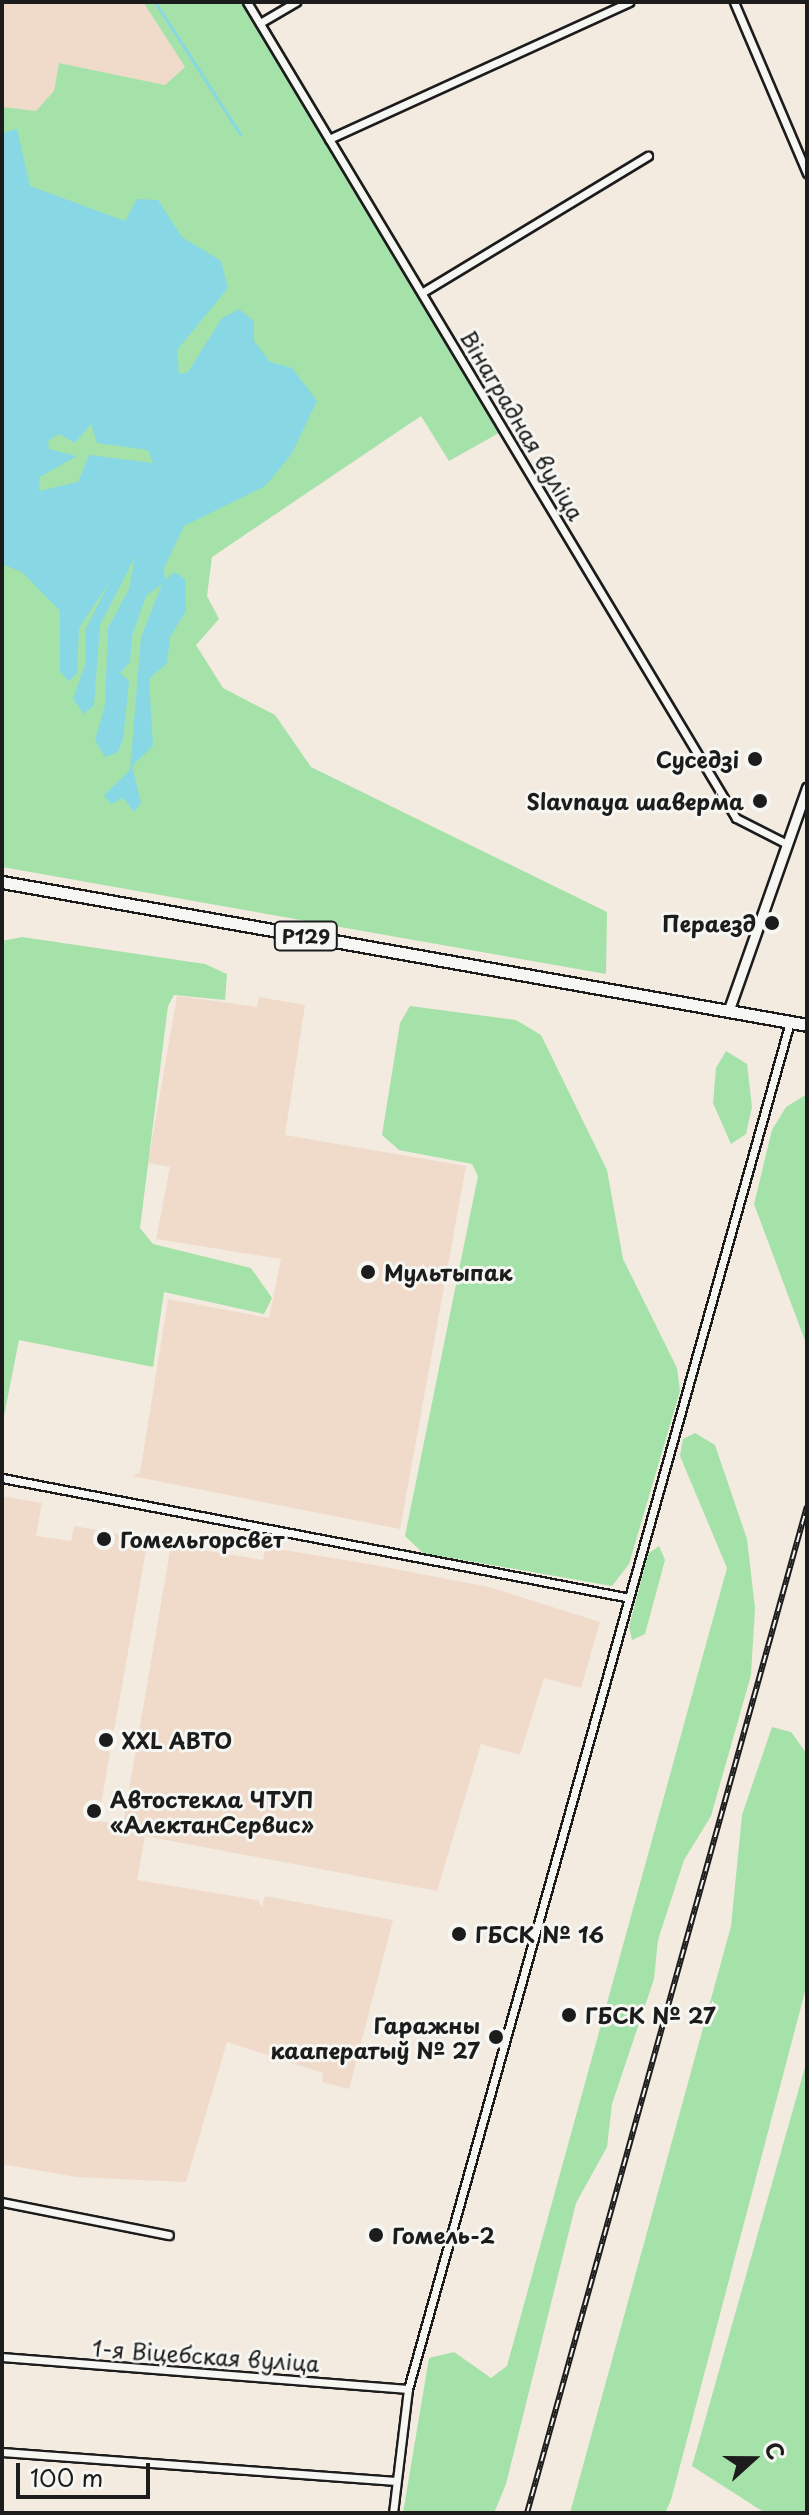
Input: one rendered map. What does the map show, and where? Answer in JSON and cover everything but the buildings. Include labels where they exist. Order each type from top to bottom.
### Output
[{"type":"main road","name":"Р129","points":[[2,882],[807,1025]]},
{"type":"street","name":"Вінаградная вуліца","points":[[247,2],[736,818],[787,844]]},
{"type":"street","points":[[260,23],[296,2]]},
{"type":"street","points":[[329,139],[629,2]]},
{"type":"street","points":[[734,2],[807,173]]},
{"type":"street","points":[[423,292],[648,156]]},
{"type":"street","points":[[728,1012],[807,788]]},
{"type":"street","points":[[393,2513],[408,2389],[625,1597],[790,1022]]},
{"type":"street","points":[[2,1478],[625,1597]]},
{"type":"street","points":[[2,2202],[169,2235]]},
{"type":"street","name":"1-я Віцебская вуліца","points":[[2,2357],[408,2389]]},
{"type":"street","points":[[2,2452],[396,2481]]},
{"type":"shaded area","points":[[2,2],[143,2],[185,67],[165,85],[59,63],[54,91],[36,112],[2,107]]},
{"type":"shaded area","points":[[177,996],[257,1007],[259,997],[305,1005],[285,1135],[466,1166],[400,1529],[132,1476],[140,1473],[168,1299],[269,1318],[281,1259],[156,1239],[170,1167],[148,1163]]},
{"type":"shaded area","points":[[2,1496],[42,1503],[36,1536],[71,1541],[74,1526],[148,1539],[98,1821],[123,1825],[171,1545],[263,1560],[265,1547],[358,1562],[489,1587],[600,1622],[581,1688],[544,1678],[520,1755],[481,1744],[437,1891],[145,1836],[137,1880],[258,1900],[262,1907],[265,1896],[393,1920],[349,2089],[322,2082],[323,2073],[227,2042],[186,2182],[76,2177],[2,2164]]},
{"type":"green space","points":[[143,2],[241,2],[499,433],[449,461],[421,416],[212,557],[207,596],[219,619],[196,645],[223,688],[275,715],[311,767],[607,912],[606,974],[2,867],[2,107],[36,111],[54,91],[59,63],[165,85],[185,67]]},
{"type":"green space","points":[[22,937],[205,964],[227,974],[225,1000],[174,995],[168,1006],[140,1228],[153,1244],[251,1268],[272,1298],[264,1314],[164,1292],[153,1367],[19,1340],[2,1426],[2,941]]},
{"type":"green space","points":[[410,1006],[516,1020],[541,1035],[607,1170],[623,1259],[677,1368],[680,1391],[629,1564],[612,1586],[423,1553],[405,1536],[478,1176],[472,1164],[399,1150],[382,1135],[400,1023]]},
{"type":"green space","points":[[726,1051],[747,1064],[752,1107],[746,1134],[731,1144],[713,1103],[716,1068]]},
{"type":"green space","points":[[807,1094],[807,1346],[754,1204],[772,1130],[786,1107]]},
{"type":"green space","points":[[695,1433],[715,1445],[747,1539],[755,1608],[751,1675],[711,1816],[684,1860],[658,1940],[654,1979],[612,2104],[607,2147],[576,2203],[506,2484],[494,2513],[403,2513],[429,2358],[454,2352],[491,2378],[507,2366],[727,1568],[680,1456],[683,1439]]},
{"type":"green space","points":[[659,1546],[665,1560],[645,1634],[632,1640],[629,1627],[648,1554]]},
{"type":"green space","points":[[772,1727],[791,1732],[807,1754],[807,1984],[671,2500],[665,2513],[570,2513],[731,1926],[742,1815]]},
{"type":"green space","points":[[807,2060],[807,2513],[765,2513],[692,2466]]},
{"type":"water","points":[[17,129],[30,186],[125,221],[137,199],[158,200],[182,237],[221,261],[228,288],[177,350],[179,374],[188,372],[222,318],[239,309],[254,321],[254,341],[270,362],[292,368],[317,401],[291,455],[265,486],[184,526],[164,568],[165,580],[175,572],[185,579],[186,611],[170,637],[167,663],[149,679],[153,746],[132,766],[141,803],[134,812],[123,798],[111,804],[104,795],[130,770],[141,637],[162,584],[146,596],[132,636],[130,662],[120,673],[129,681],[123,739],[118,752],[105,757],[95,740],[105,705],[108,628],[129,589],[135,557],[100,625],[94,705],[84,714],[73,699],[85,665],[85,630],[110,581],[79,628],[77,673],[69,681],[60,672],[60,611],[22,572],[2,564],[2,133]],"holes":[[[91,424],[97,443],[148,450],[153,463],[89,455],[78,482],[39,491],[40,477],[77,456],[49,449],[48,441],[59,434],[75,443]]]},
{"type":"waterway","points":[[155,2],[240,134]]},
{"type":"railway","points":[[527,2513],[807,1506]]},
{"type":"place","name":"Суседзі","points":[[755,759]]},
{"type":"place","name":"Slavnaya шаверма","points":[[760,801]]},
{"type":"place","name":"Пераезд","points":[[772,923]]},
{"type":"place","name":"Мультыпак","points":[[368,1272]]},
{"type":"place","name":"Гомельгорсвет","points":[[104,1539]]},
{"type":"place","name":"XXL АВТО","points":[[106,1740]]},
{"type":"place","name":"Автостекла ЧТУП «АлектанСервис»","points":[[94,1811]]},
{"type":"place","name":"ГБСК № 16","points":[[459,1934]]},
{"type":"place","name":"ГБСК № 27","points":[[569,2015]]},
{"type":"place","name":"Гаражны кааператыў № 27","points":[[496,2037]]},
{"type":"place","name":"Гомель-2","points":[[376,2235]]}]
